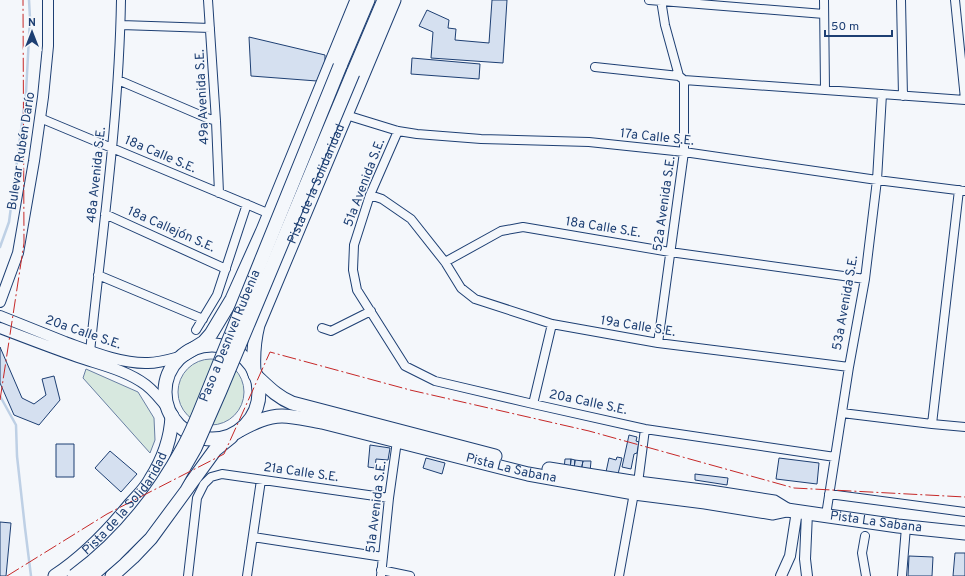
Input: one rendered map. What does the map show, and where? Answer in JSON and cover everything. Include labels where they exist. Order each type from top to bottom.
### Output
[{"type":"main road","points":[[239,431],[225,437],[208,439],[191,434],[183,429],[170,413],[165,396],[167,380],[173,367],[184,355],[204,342],[211,334],[228,305],[270,214],[357,0]]},
{"type":"main road","name":"Paso a Desnivel Rubenia","points":[[74,576],[108,548],[140,514],[165,479],[183,448],[208,392],[368,0]]},
{"type":"main road","name":"Paso a Desnivel Rubenia","points":[[91,576],[140,530],[175,483],[195,448],[217,399],[384,0]]},
{"type":"main road","name":"Pista de la Solidaridad","points":[[255,374],[254,349],[255,335],[258,325],[394,0]]},
{"type":"main road","points":[[117,575],[151,538],[215,450],[239,431],[252,417],[258,402],[259,391],[255,374],[243,357],[226,348],[212,346],[203,347],[184,355]]},
{"type":"main road","name":"Pista La Sabana","points":[[255,374],[271,390],[292,403],[529,465],[705,502],[773,513],[797,511],[906,527],[965,532]]},
{"type":"main road","name":"Pista de la Solidaridad","points":[[55,576],[94,545],[124,513],[151,480],[166,448],[171,429],[170,413]]},
{"type":"main road","name":"Pista La Sabana","points":[[239,431],[264,419],[277,416],[288,416],[322,422],[528,474],[636,488]]},
{"type":"street","name":"Bulevar Rubén Darío","points":[[0,302],[18,253],[26,209],[43,97],[48,46],[48,0]]},
{"type":"street","name":"48a Avenida S.E.","points":[[90,352],[118,80],[121,0]]},
{"type":"street","name":"49a Avenida S.E.","points":[[208,0],[219,193]]},
{"type":"street","points":[[649,0],[824,14]]},
{"type":"street","points":[[824,0],[825,89]]},
{"type":"street","points":[[901,0],[903,96]]},
{"type":"street","points":[[596,67],[682,78],[903,96],[965,99],[956,0]]},
{"type":"street","name":"52a Avenida S.E.","points":[[658,343],[684,152],[682,78],[665,25],[661,1]]},
{"type":"street","points":[[121,24],[210,28]]},
{"type":"street","points":[[118,80],[216,121]]},
{"type":"street","name":"53a Avenida S.E.","points":[[826,516],[849,367],[865,279],[877,180],[882,94]]},
{"type":"street","name":"17a Calle S.E.","points":[[346,115],[398,131],[417,134],[474,138],[589,142],[684,152],[877,180],[962,190]]},
{"type":"street","name":"18a Calle S.E.","points":[[40,118],[270,214]]},
{"type":"street","name":"51a Avenida S.E.","points":[[371,311],[357,290],[353,270],[354,245],[370,195],[398,131]]},
{"type":"street","points":[[932,424],[962,190]]},
{"type":"street","points":[[370,195],[382,199],[411,219],[446,262]]},
{"type":"street","points":[[196,330],[217,295],[247,204]]},
{"type":"street","name":"18a Callejón S.E.","points":[[105,214],[226,268]]},
{"type":"street","name":"18a Calle S.E.","points":[[446,262],[501,231],[522,227],[670,252],[865,279]]},
{"type":"street","name":"19a Calle S.E.","points":[[446,262],[461,288],[475,299],[552,324],[658,343],[849,367]]},
{"type":"street","points":[[98,276],[203,319]]},
{"type":"street","points":[[322,328],[331,332],[371,311]]},
{"type":"street","name":"20a Calle S.E.","points":[[371,311],[405,366],[435,381],[645,429],[835,457]]},
{"type":"street","name":"20a Calle S.E.","points":[[0,316],[90,352],[119,359],[140,363],[162,362],[184,355]]},
{"type":"street","points":[[533,404],[552,324]]},
{"type":"street","name":"20a Calle S.E.","points":[[0,328],[78,357],[124,372],[143,383],[154,392],[170,413]]},
{"type":"street","points":[[842,414],[965,427]]},
{"type":"street","points":[[618,576],[636,488],[645,429]]},
{"type":"street","name":"51a Avenida S.E.","points":[[381,573],[397,441]]},
{"type":"street","name":"21a Calle S.E.","points":[[188,576],[197,498],[204,484],[211,477],[222,474],[389,498]]},
{"type":"street","points":[[247,576],[261,480]]},
{"type":"street","points":[[829,494],[965,512]]},
{"type":"street","points":[[782,576],[790,556],[797,511]]},
{"type":"street","points":[[797,511],[807,576]]},
{"type":"street","points":[[902,576],[906,527]]},
{"type":"street","points":[[865,536],[862,553],[866,576]]},
{"type":"street","points":[[252,537],[383,557]]},
{"type":"street","points":[[381,573],[410,576]]},
{"type":"shaded area","points":[[204,359],[218,359],[230,364],[239,373],[244,385],[242,405],[235,416],[218,425],[204,425],[192,420],[183,411],[178,399],[178,385],[183,373],[192,364]]},
{"type":"shaded area","points":[[86,369],[138,392],[154,418],[155,440],[150,453],[83,378]]},
{"type":"building","points":[[492,0],[507,0],[503,63],[431,58],[433,32],[419,26],[427,10],[449,20],[448,28],[456,29],[455,40],[489,43]]},
{"type":"building","points":[[249,37],[325,55],[325,61],[317,81],[251,76]]},
{"type":"building","points":[[412,58],[480,64],[479,79],[411,74]]},
{"type":"building","points":[[0,347],[22,398],[34,404],[46,395],[42,379],[54,376],[60,400],[39,425],[14,415],[0,383]]},
{"type":"building","points":[[629,435],[637,437],[636,441],[639,442],[637,453],[634,454],[631,469],[622,467]]},
{"type":"building","points":[[56,444],[74,444],[74,477],[56,477]]},
{"type":"building","points":[[370,445],[390,448],[388,460],[376,459],[375,468],[368,467]]},
{"type":"building","points":[[110,451],[137,474],[121,492],[95,468]]},
{"type":"building","points":[[617,457],[622,458],[618,474],[606,472],[609,458],[616,460]]},
{"type":"building","points":[[426,458],[445,463],[442,474],[423,468]]},
{"type":"building","points":[[779,458],[819,463],[817,484],[776,479]]},
{"type":"building","points":[[565,459],[571,459],[570,470],[564,469]]},
{"type":"building","points":[[571,459],[575,460],[574,470],[570,470]]},
{"type":"building","points":[[575,460],[583,461],[581,471],[574,470]]},
{"type":"building","points":[[583,461],[591,461],[590,472],[581,471]]},
{"type":"building","points":[[695,474],[728,478],[727,485],[695,480]]},
{"type":"building","points":[[0,522],[11,523],[6,576],[0,576]]},
{"type":"building","points":[[955,553],[965,553],[965,576],[953,576]]},
{"type":"building","points":[[909,556],[933,557],[932,576],[908,576]]},
{"type":"waterway","points":[[0,247],[9,222],[26,93],[30,18],[29,0]]},
{"type":"waterway","points":[[0,396],[16,425],[17,456],[31,576]]},
{"type":"power","points":[[0,400],[24,243],[23,0]]},
{"type":"power","points":[[7,576],[107,514],[224,454],[270,352],[410,390],[589,431],[794,488],[965,497]]}]
